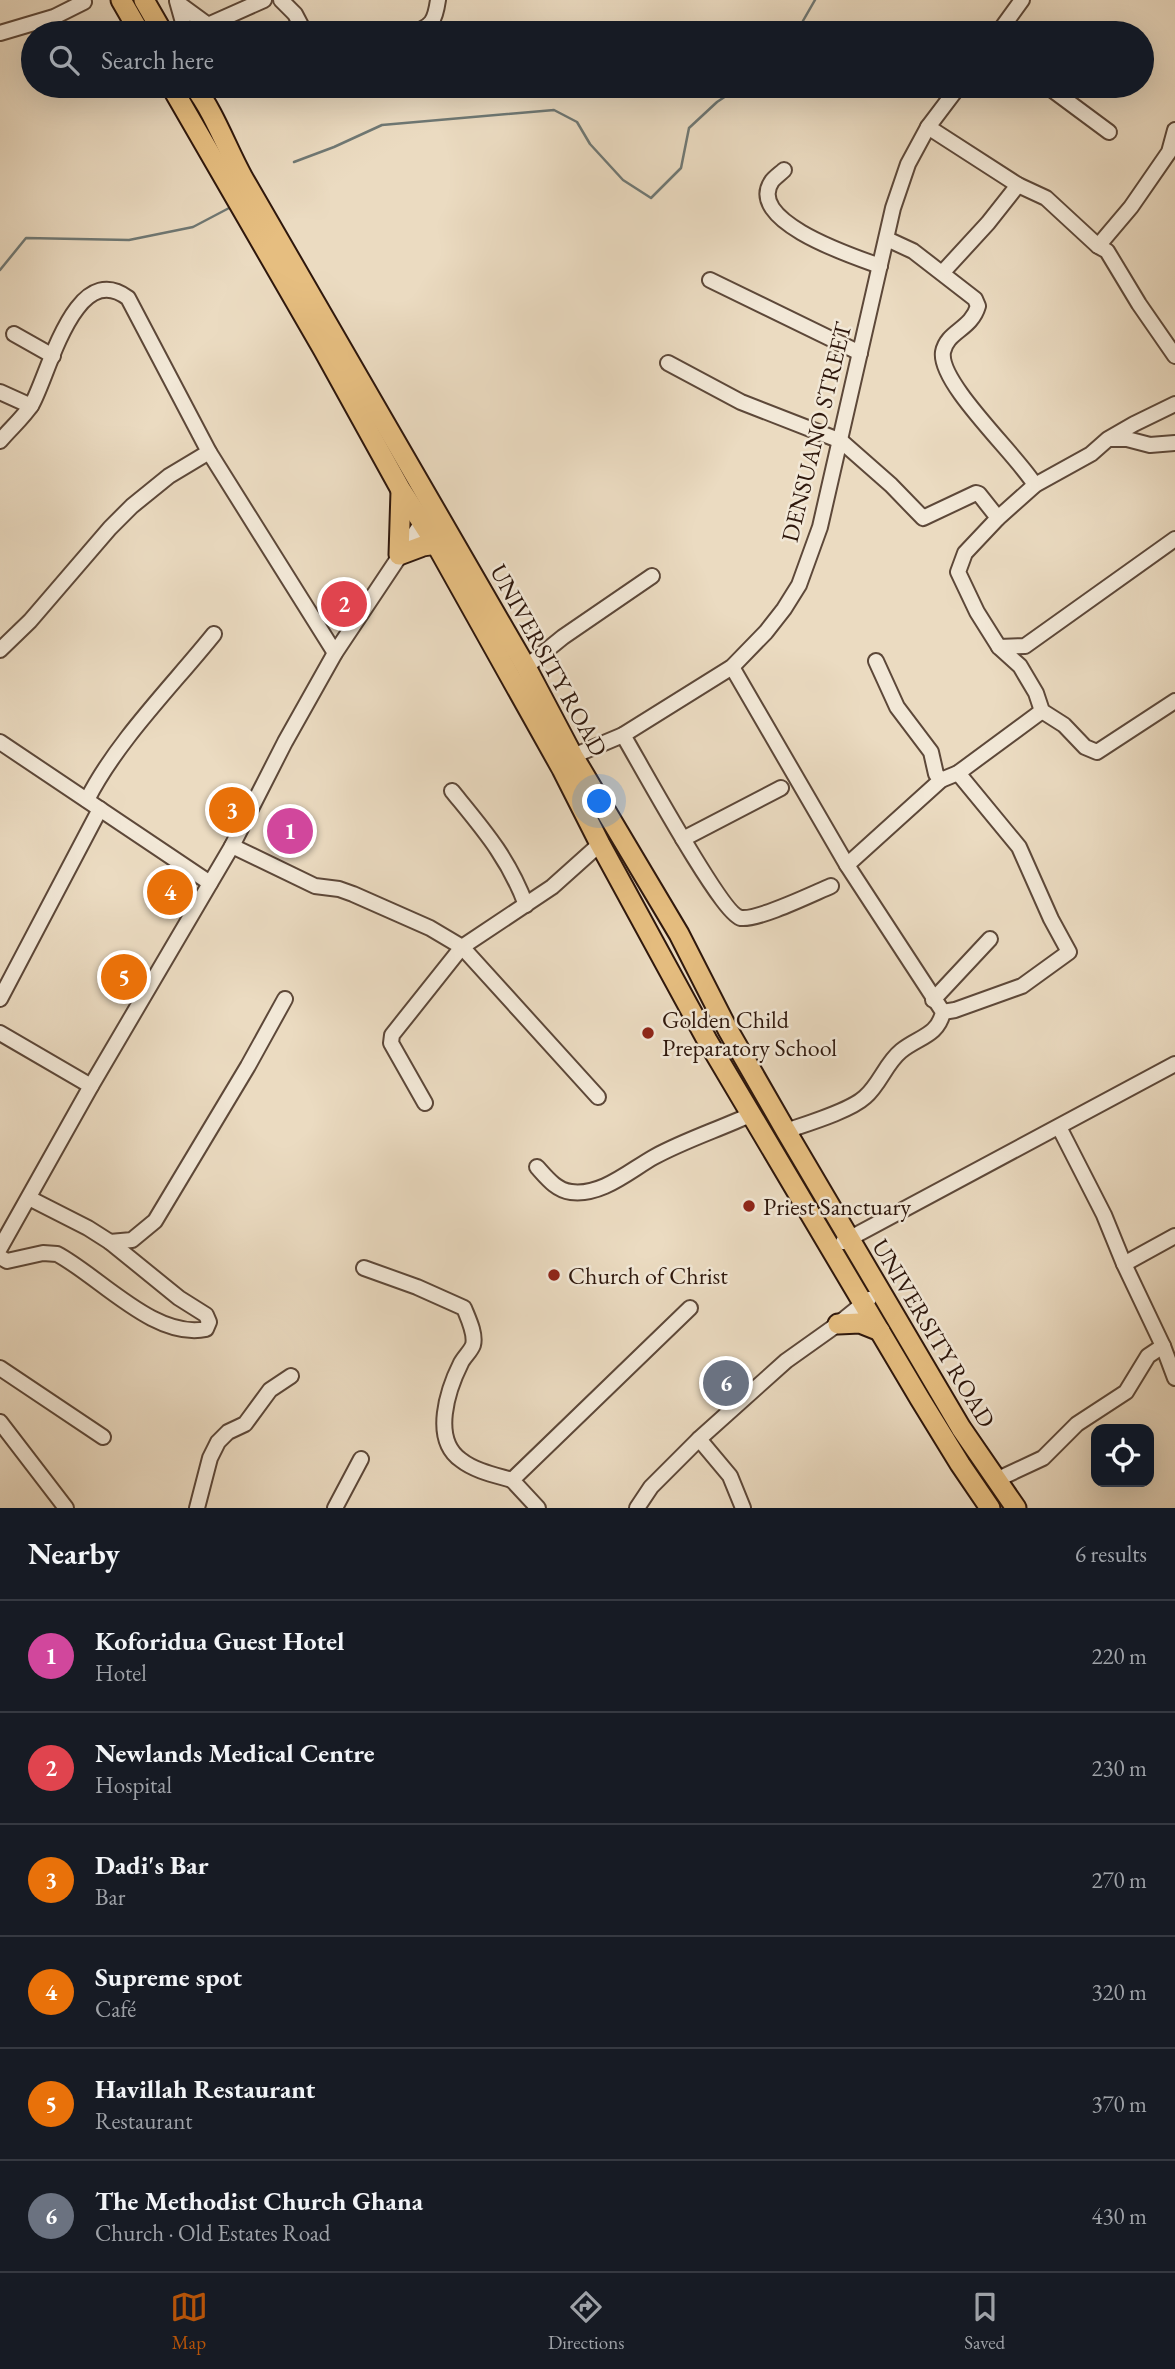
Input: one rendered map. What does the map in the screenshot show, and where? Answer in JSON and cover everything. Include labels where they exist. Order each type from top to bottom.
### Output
[{"type":"highway","points":[[135,5],[151,21]]},
{"type":"highway","name":"UNIVERSITY ROAD","points":[[178,98],[401,490],[568,763],[679,934],[729,1030],[849,1239],[872,1298],[880,1331],[960,1464],[990,1508]]},
{"type":"highway","name":"UNIVERSITY ROAD","points":[[206,98],[238,168],[526,667],[600,844],[707,1040],[830,1249],[872,1298],[1016,1508]]},
{"type":"highway","points":[[401,490],[399,555],[436,544]]},
{"type":"highway","points":[[838,1324],[860,1323],[880,1331]]},
{"type":"street","points":[[217,21],[264,0]]},
{"type":"street","points":[[281,0],[299,21]]},
{"type":"street","points":[[432,21],[438,0]]},
{"type":"street","points":[[1007,21],[1022,0]]},
{"type":"street","points":[[40,21],[84,2]]},
{"type":"street","points":[[177,2],[203,21]]},
{"type":"street","points":[[177,2],[183,21]]},
{"type":"street","points":[[0,33],[21,27]]},
{"type":"street","name":"DENSUANO STREET","points":[[568,763],[623,735],[732,667],[766,632],[799,584],[820,527],[893,208],[908,164],[928,127],[950,98]]},
{"type":"street","points":[[1063,98],[1109,132]]},
{"type":"street","points":[[928,127],[1018,185],[1046,198],[1098,246],[1107,251],[1175,356]]},
{"type":"street","points":[[1098,246],[1131,207],[1169,152],[1175,130]]},
{"type":"street","points":[[785,170],[771,181],[768,195],[773,209],[783,221],[805,234],[880,266]]},
{"type":"street","points":[[943,272],[1018,185]]},
{"type":"street","points":[[887,239],[913,251],[975,299],[978,306],[976,316],[949,338],[943,353],[945,367],[989,429],[1027,470],[1035,485]]},
{"type":"street","points":[[710,280],[860,352]]},
{"type":"street","points":[[0,441],[31,406],[72,312],[90,296],[107,288],[119,291],[128,298],[209,452],[335,653]]},
{"type":"street","points":[[14,334],[52,356]]},
{"type":"street","points":[[668,363],[741,401],[841,442],[891,485],[923,518],[976,493],[998,518]]},
{"type":"street","points":[[0,392],[31,406]]},
{"type":"street","points":[[1175,404],[1108,439],[1091,454],[1035,485],[998,518],[965,553],[958,572],[970,599],[999,646],[1020,667],[1036,692],[1042,711],[1065,725],[1085,747],[1097,752],[1175,701]]},
{"type":"street","points":[[1108,439],[1128,439],[1150,445],[1175,443]]},
{"type":"street","points":[[0,650],[30,621],[132,506],[169,476],[209,452]]},
{"type":"street","points":[[0,1248],[91,1086],[232,846],[285,742],[335,653],[434,505]]},
{"type":"street","points":[[999,646],[1025,646],[1175,538]]},
{"type":"street","points":[[526,667],[652,576]]},
{"type":"street","points":[[87,800],[125,742],[214,635]]},
{"type":"street","points":[[1020,667],[1025,646]]},
{"type":"street","points":[[876,661],[897,707],[931,752],[936,774],[941,780]]},
{"type":"street","points":[[732,667],[847,865],[943,1012]]},
{"type":"street","points":[[847,865],[941,780],[958,773],[1042,711]]},
{"type":"street","points":[[623,735],[683,839],[726,906],[736,916],[744,918],[757,915],[831,886]]},
{"type":"street","points":[[0,742],[210,883]]},
{"type":"street","points":[[943,1012],[1022,986],[1069,952],[1019,847],[958,773]]},
{"type":"street","points":[[683,839],[780,788]]},
{"type":"street","points":[[452,791],[503,856],[526,905]]},
{"type":"street","points":[[0,999],[100,809]]},
{"type":"street","points":[[425,1103],[391,1043],[391,1038],[462,947],[552,887],[600,844]]},
{"type":"street","points":[[232,846],[315,886],[353,894],[430,928],[462,947],[598,1097]]},
{"type":"street","points":[[933,1000],[990,939]]},
{"type":"street","points":[[110,1242],[132,1240],[155,1221],[285,999]]},
{"type":"street","points":[[786,1131],[866,1097],[903,1049],[933,1032],[943,1012]]},
{"type":"street","points":[[0,1033],[91,1086]]},
{"type":"street","points":[[830,1249],[1175,1064]]},
{"type":"street","points":[[537,1167],[554,1185],[568,1192],[580,1193],[601,1188],[654,1157],[752,1114]]},
{"type":"street","points":[[1059,1127],[1104,1215],[1175,1378]]},
{"type":"street","points":[[0,1257],[7,1261],[43,1253],[57,1254],[157,1322],[198,1331],[206,1329],[209,1322],[206,1315],[179,1298],[110,1242],[29,1198]]},
{"type":"street","points":[[1124,1264],[1175,1236]]},
{"type":"street","points":[[364,1268],[464,1308],[473,1334],[473,1345],[461,1362],[447,1400],[445,1430],[451,1448],[459,1460],[483,1472],[512,1480],[538,1508]]},
{"type":"street","points":[[637,1508],[651,1487],[699,1439],[786,1361],[872,1298]]},
{"type":"street","points":[[512,1480],[691,1308]]},
{"type":"street","points":[[996,1480],[1043,1458],[1077,1424],[1126,1392],[1148,1356],[1163,1346]]},
{"type":"street","points":[[0,1368],[103,1437]]},
{"type":"street","points":[[197,1508],[210,1458],[218,1442],[228,1432],[245,1424],[270,1390],[291,1376]]},
{"type":"street","points":[[0,1422],[66,1508]]},
{"type":"street","points":[[699,1439],[730,1476],[743,1508]]},
{"type":"street","points":[[335,1508],[361,1459]]},
{"type":"waterway","points":[[803,21],[815,0]]},
{"type":"waterway","points":[[294,162],[382,125],[554,110],[577,122],[590,144],[623,180],[651,198],[681,168],[689,128],[723,98]]},
{"type":"waterway","points":[[0,270],[26,238],[129,240],[193,227],[231,207]]},
{"type":"place","name":"Newlands Medical Centre","points":[[344,604]]},
{"type":"place","name":"Dadi's Bar","points":[[232,810]]},
{"type":"place","name":"Koforidua Guest Hotel","points":[[290,831]]},
{"type":"place","name":"Supreme spot","points":[[170,892]]},
{"type":"place","name":"Havillah Restaurant","points":[[124,977]]},
{"type":"place","name":"Golden Child Preparatory School","points":[[648,1033]]},
{"type":"place","name":"Priest Sanctuary","points":[[749,1206]]},
{"type":"place","name":"Church of Christ","points":[[554,1275]]},
{"type":"place","name":"The Methodist Church Ghana","points":[[726,1383]]}]
